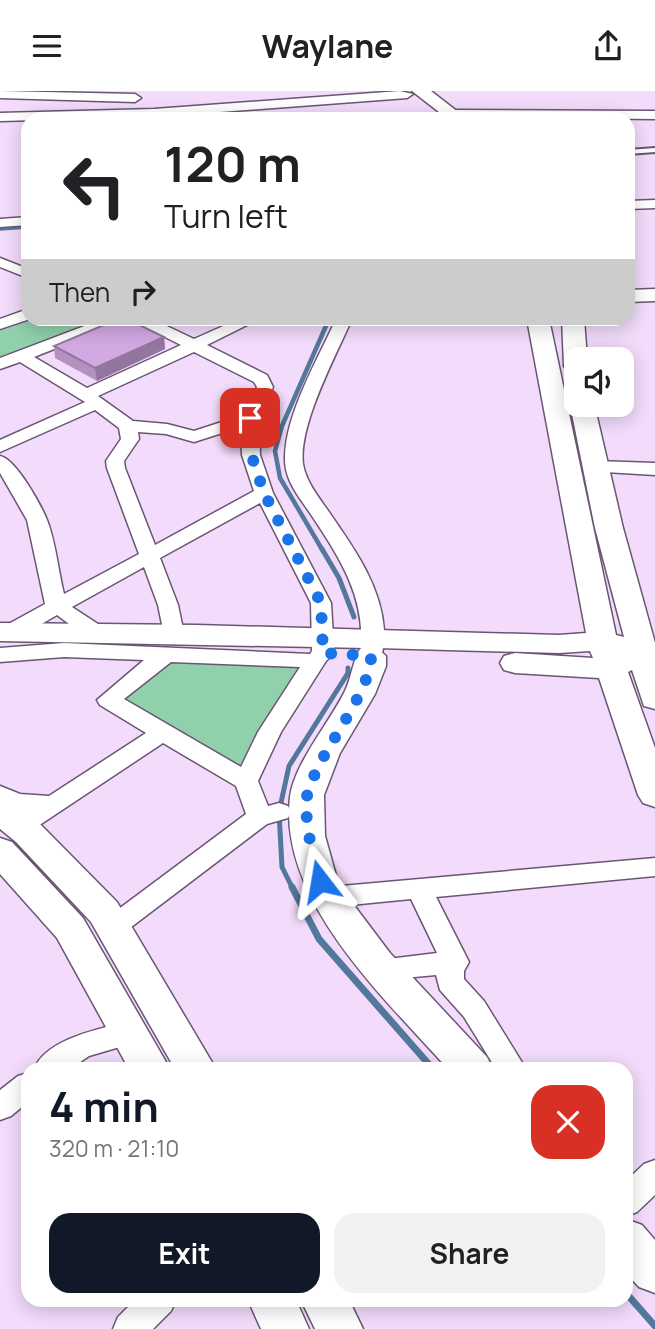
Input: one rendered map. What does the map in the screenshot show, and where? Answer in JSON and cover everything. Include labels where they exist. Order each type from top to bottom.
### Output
[{"type":"main road","points":[[410,92],[443,112]]},
{"type":"main road","points":[[635,289],[655,281]]},
{"type":"main road","points":[[635,293],[655,295]]},
{"type":"main road","points":[[539,326],[606,655],[655,795]]},
{"type":"main road","points":[[577,347],[578,326]]},
{"type":"main road","points":[[585,417],[595,467],[648,652],[655,699]]},
{"type":"main road","points":[[3,641],[96,633],[169,644],[320,650]]},
{"type":"main road","points":[[3,641],[320,650],[373,647],[606,655],[648,652]]},
{"type":"main road","points":[[373,647],[371,666],[359,695],[324,753],[307,795],[308,836],[320,881],[330,897],[382,969],[467,1062]]},
{"type":"main road","points":[[7,830],[104,912],[192,1062]]},
{"type":"main road","points":[[7,830],[70,928],[146,1062]]},
{"type":"main road","points":[[633,1248],[655,1272]]},
{"type":"main road","points":[[275,1307],[286,1329]]},
{"type":"main road","points":[[328,1307],[340,1329]]},
{"type":"street","points":[[166,112],[410,92]]},
{"type":"street","points":[[0,95],[143,98]]},
{"type":"street","points":[[635,115],[655,115]]},
{"type":"street","points":[[0,117],[21,116]]},
{"type":"street","points":[[635,205],[655,204]]},
{"type":"street","points":[[0,223],[21,222]]},
{"type":"street","points":[[0,324],[21,316]]},
{"type":"street","points":[[0,364],[98,326]]},
{"type":"street","points":[[156,326],[261,379],[265,387],[250,418],[251,454],[264,493],[321,603],[320,650],[270,732],[246,782]]},
{"type":"street","points":[[96,633],[56,605],[37,520],[1,461],[92,399],[236,326]]},
{"type":"street","points":[[341,326],[311,395],[296,439],[293,463],[307,494],[347,553],[370,603],[373,647]]},
{"type":"street","points":[[21,356],[92,399],[128,426],[167,429],[194,437],[250,418]]},
{"type":"street","points":[[113,927],[269,814],[254,798],[246,782],[108,700],[169,644],[168,605],[148,559],[116,468],[115,461],[130,439],[128,426]]},
{"type":"street","points":[[595,467],[655,469]]},
{"type":"street","points":[[3,641],[56,605],[148,559],[264,493]]},
{"type":"street","points":[[3,641],[64,650],[169,644]]},
{"type":"street","points":[[7,830],[162,733]]},
{"type":"street","points":[[0,794],[9,801],[26,805],[52,804]]},
{"type":"street","points":[[330,897],[655,867]]},
{"type":"street","points":[[419,889],[455,962]]},
{"type":"street","points":[[382,969],[455,962]]},
{"type":"street","points":[[455,962],[450,968],[450,982],[474,1009],[508,1062]]},
{"type":"street","points":[[58,1062],[81,1046],[130,1033]]},
{"type":"street","points":[[0,1107],[21,1090]]},
{"type":"street","points":[[130,1329],[152,1307]]},
{"type":"lane","points":[[635,151],[655,150]]},
{"type":"green space","points":[[21,324],[21,326],[90,326],[0,360],[0,331]]},
{"type":"green space","points":[[166,656],[310,662],[244,776],[112,699]]},
{"type":"building","points":[[101,326],[141,326],[164,337],[95,368],[54,346]]},
{"type":"waterway","points":[[0,229],[21,228]]},
{"type":"waterway","points":[[323,551],[280,478],[275,451],[282,426],[326,326]]},
{"type":"waterway","points":[[322,549],[339,578],[354,617]]},
{"type":"waterway","points":[[292,887],[282,867],[279,812],[289,766],[348,673],[348,668]]},
{"type":"waterway","points":[[292,887],[319,939],[427,1062]]},
{"type":"waterway","points":[[633,1301],[655,1326]]},
{"type":"route","points":[[250,418],[251,454],[264,493],[321,603],[323,653],[371,656],[371,666],[359,695],[324,753],[307,795],[308,836],[320,881]]}]
